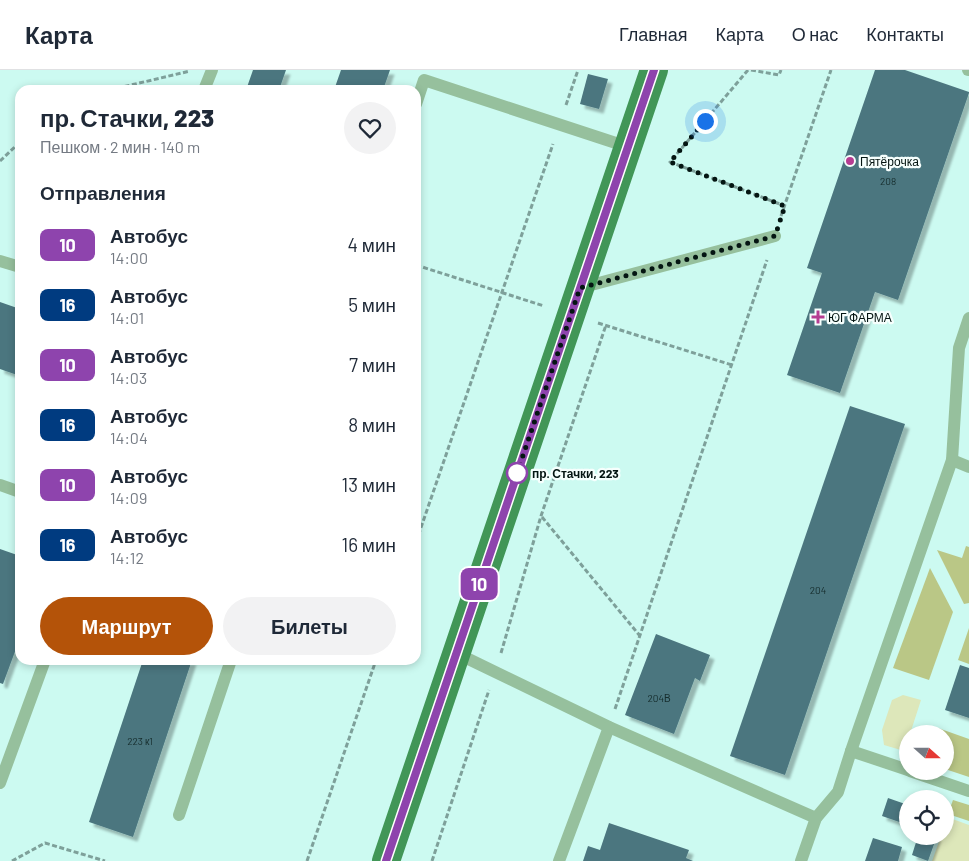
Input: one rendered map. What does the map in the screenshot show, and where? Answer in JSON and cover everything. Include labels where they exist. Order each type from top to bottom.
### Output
[{"type":"main road","points":[[386,861],[654,70]]},
{"type":"lane","points":[[206,85],[212,70]]},
{"type":"lane","points":[[421,89],[424,80],[628,146]]},
{"type":"lane","points":[[580,288],[775,236]]},
{"type":"lane","points":[[0,261],[15,266]]},
{"type":"lane","points":[[801,861],[816,818],[838,792],[952,460],[959,348],[969,318]]},
{"type":"lane","points":[[952,460],[969,467]]},
{"type":"lane","points":[[0,485],[15,490]]},
{"type":"lane","points":[[456,654],[609,727],[816,818]]},
{"type":"lane","points":[[0,783],[42,665]]},
{"type":"lane","points":[[179,815],[229,665]]},
{"type":"lane","points":[[559,861],[609,727]]},
{"type":"lane","points":[[851,751],[899,768]]},
{"type":"lane","points":[[936,780],[969,791]]},
{"type":"path","points":[[131,85],[195,70]]},
{"type":"path","points":[[421,527],[578,70]]},
{"type":"path","points":[[781,70],[779,75],[749,70],[670,162],[785,206]]},
{"type":"path","points":[[609,727],[831,70]]},
{"type":"path","points":[[0,161],[15,147]]},
{"type":"path","points":[[421,267],[732,365]]},
{"type":"path","points":[[432,861],[495,672],[541,516],[606,325]]},
{"type":"path","points":[[541,516],[640,636]]},
{"type":"path","points":[[307,861],[374,665]]},
{"type":"path","points":[[12,861],[45,843],[105,861]]},
{"type":"green space","points":[[966,546],[969,547],[969,603],[964,604],[937,550],[962,558]]},
{"type":"green space","points":[[930,568],[953,612],[929,680],[893,668]]},
{"type":"green space","points":[[969,628],[969,664],[958,660]]},
{"type":"green space","points":[[903,695],[921,700],[913,725],[899,725],[899,750],[884,745],[882,730],[892,700]]},
{"type":"green space","points":[[954,734],[969,739],[969,777],[954,772]]},
{"type":"green space","points":[[954,800],[969,805],[969,821],[954,816]]},
{"type":"green space","points":[[954,820],[969,825],[969,861],[932,861],[938,845],[954,845]]},
{"type":"building","points":[[253,70],[286,70],[281,85],[248,85]]},
{"type":"building","points":[[341,70],[390,70],[385,85],[336,85]]},
{"type":"building","points":[[875,70],[905,70],[969,93],[898,300],[875,292],[840,393],[787,375],[822,273],[807,268]]},
{"type":"building","points":[[588,74],[608,79],[599,109],[580,104]]},
{"type":"building","points":[[0,302],[15,307],[15,374],[0,369]]},
{"type":"building","points":[[850,406],[905,424],[785,775],[730,756]]},
{"type":"building","points":[[0,549],[15,554],[15,652],[3,684],[0,683]]},
{"type":"building","points":[[656,634],[710,655],[700,681],[695,678],[674,734],[625,715]]},
{"type":"building","points":[[141,665],[190,665],[133,837],[89,822]]},
{"type":"building","points":[[960,665],[969,668],[969,718],[945,710]]},
{"type":"building","points":[[888,798],[899,802],[899,822],[882,816]]},
{"type":"building","points":[[609,823],[689,850],[686,858],[693,861],[583,861],[588,846],[600,850]]},
{"type":"building","points":[[873,838],[902,847],[898,861],[865,861]]},
{"type":"building","points":[[915,845],[934,845],[928,861],[912,855]]},
{"type":"bus line","name":"10","points":[[386,861],[654,70]]},
{"type":"place","name":"Пятёрочка","points":[[850,161]]},
{"type":"place","name":"ЮГ ФАРМА","points":[[818,317]]},
{"type":"place","name":"пр. Стачки, 223","points":[[517,473]]},
{"type":"route","points":[[517,473],[580,288],[775,236],[785,206],[670,162],[705,121]]}]
